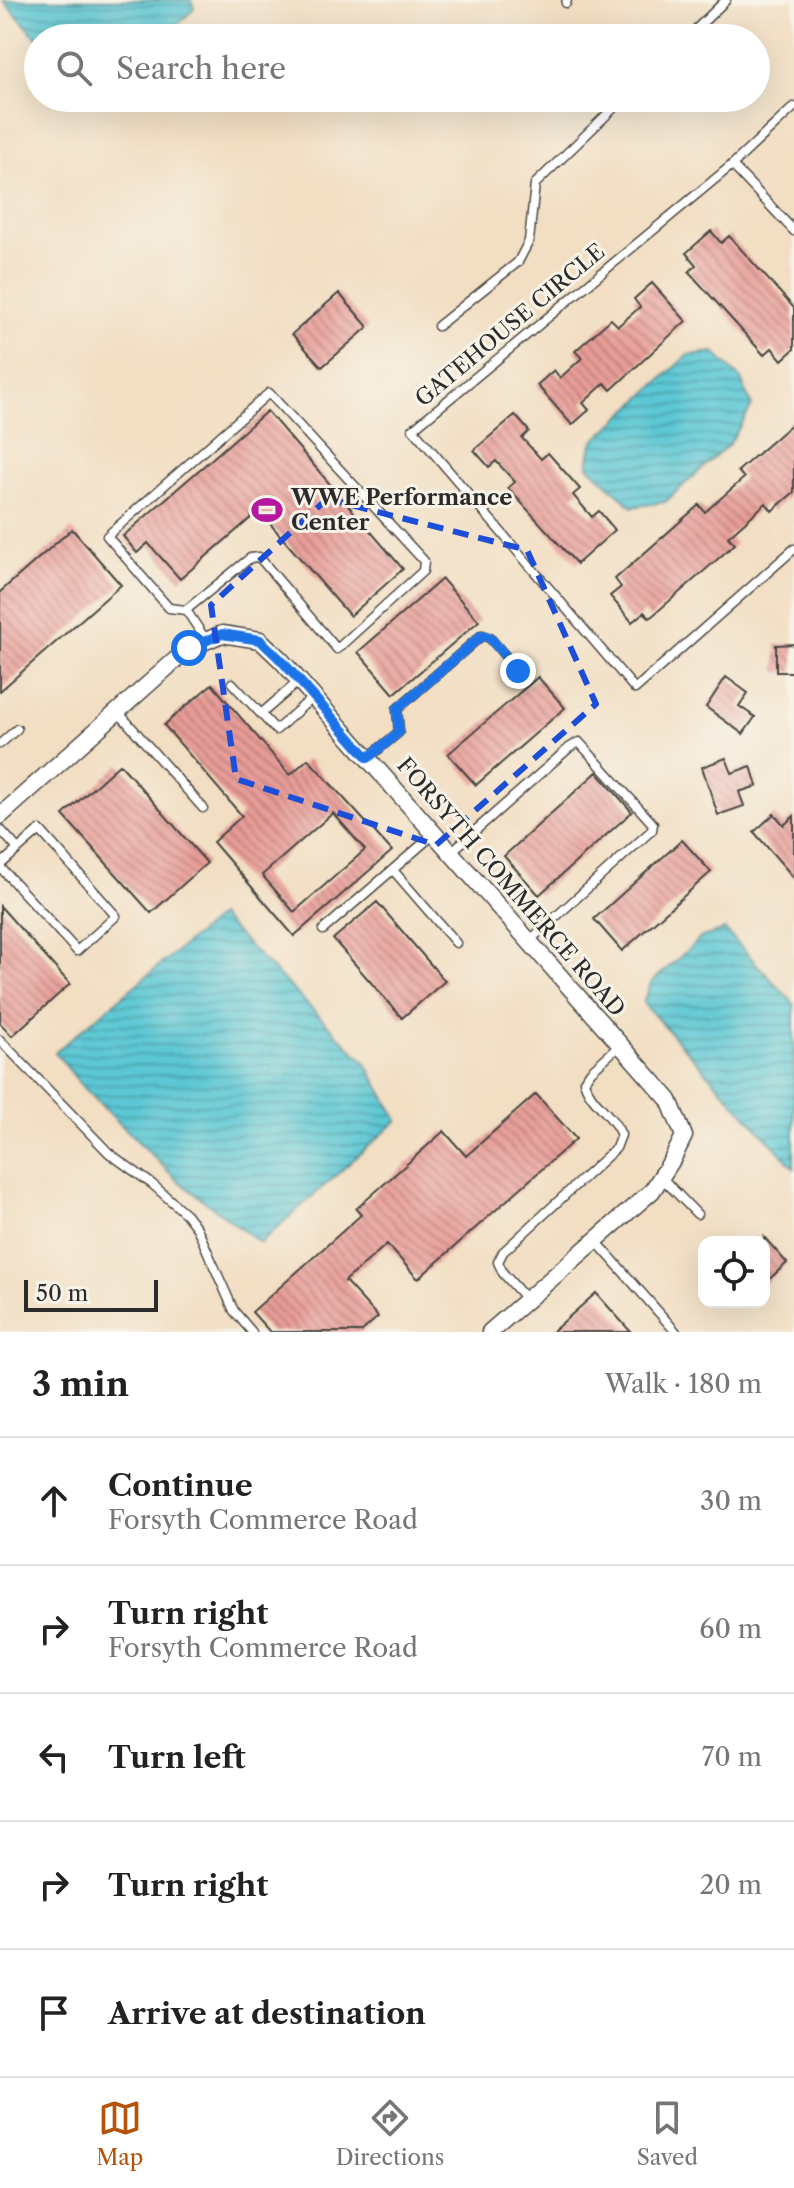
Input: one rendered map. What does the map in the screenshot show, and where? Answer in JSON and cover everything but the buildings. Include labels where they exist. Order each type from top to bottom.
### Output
[{"type":"street","name":"FORSYTH COMMERCE ROAD","points":[[206,640],[222,634],[260,640],[300,681],[669,1100],[684,1136],[652,1191],[490,1332]]},
{"type":"street","points":[[0,816],[189,648],[206,640]]},
{"type":"lane","points":[[701,24],[726,0]]},
{"type":"lane","name":"GATEHOUSE CIRCLE","points":[[794,107],[732,165],[413,429],[635,689],[794,549]]},
{"type":"lane","points":[[438,326],[518,262],[529,241],[535,184],[610,112]]},
{"type":"lane","points":[[732,165],[794,231]]},
{"type":"lane","points":[[186,610],[250,558],[259,557],[337,649],[423,571],[424,561],[269,393],[107,536],[169,608],[186,610],[206,640]]},
{"type":"lane","points":[[368,758],[399,732],[397,709],[482,635],[490,638],[518,671]]},
{"type":"lane","points":[[261,714],[300,681]]},
{"type":"lane","points":[[232,683],[276,730],[314,696]]},
{"type":"lane","points":[[118,712],[203,808]]},
{"type":"lane","points":[[0,744],[17,729]]},
{"type":"lane","points":[[451,852],[579,742],[653,824],[652,830],[529,941]]},
{"type":"lane","points":[[0,829],[17,848]]},
{"type":"lane","points":[[40,830],[116,916],[77,951],[0,866],[17,848],[40,830]]},
{"type":"lane","points":[[323,930],[435,834]]},
{"type":"lane","points":[[393,870],[456,943]]},
{"type":"lane","points":[[0,1040],[109,1153],[152,1184],[186,1214],[197,1228],[234,1311],[252,1332]]},
{"type":"lane","points":[[527,1300],[503,1273],[498,1262],[503,1252],[616,1148],[621,1135],[617,1124],[587,1092],[584,1081],[620,1045]]},
{"type":"lane","points":[[661,1177],[697,1214]]},
{"type":"lane","points":[[595,1240],[676,1332]]},
{"type":"highlighted area","points":[[327,499],[527,550],[596,704],[436,845],[236,779],[211,605]]},
{"type":"water","points":[[3,0],[191,0],[194,9],[178,24],[25,24]]},
{"type":"water","points":[[714,352],[741,379],[752,406],[730,443],[665,502],[632,507],[588,466],[592,443],[688,355]]},
{"type":"water","points":[[219,916],[365,1062],[398,1120],[260,1243],[178,1181],[82,1086],[55,1052]]},
{"type":"water","points":[[725,930],[794,1004],[794,1168],[643,1003],[651,983],[702,937]]},
{"type":"place","name":"WWE Performance Center","points":[[267,510]]},
{"type":"route","points":[[189,648],[222,634],[260,640],[368,758],[399,732],[397,709],[482,635],[490,638],[518,671]]}]
